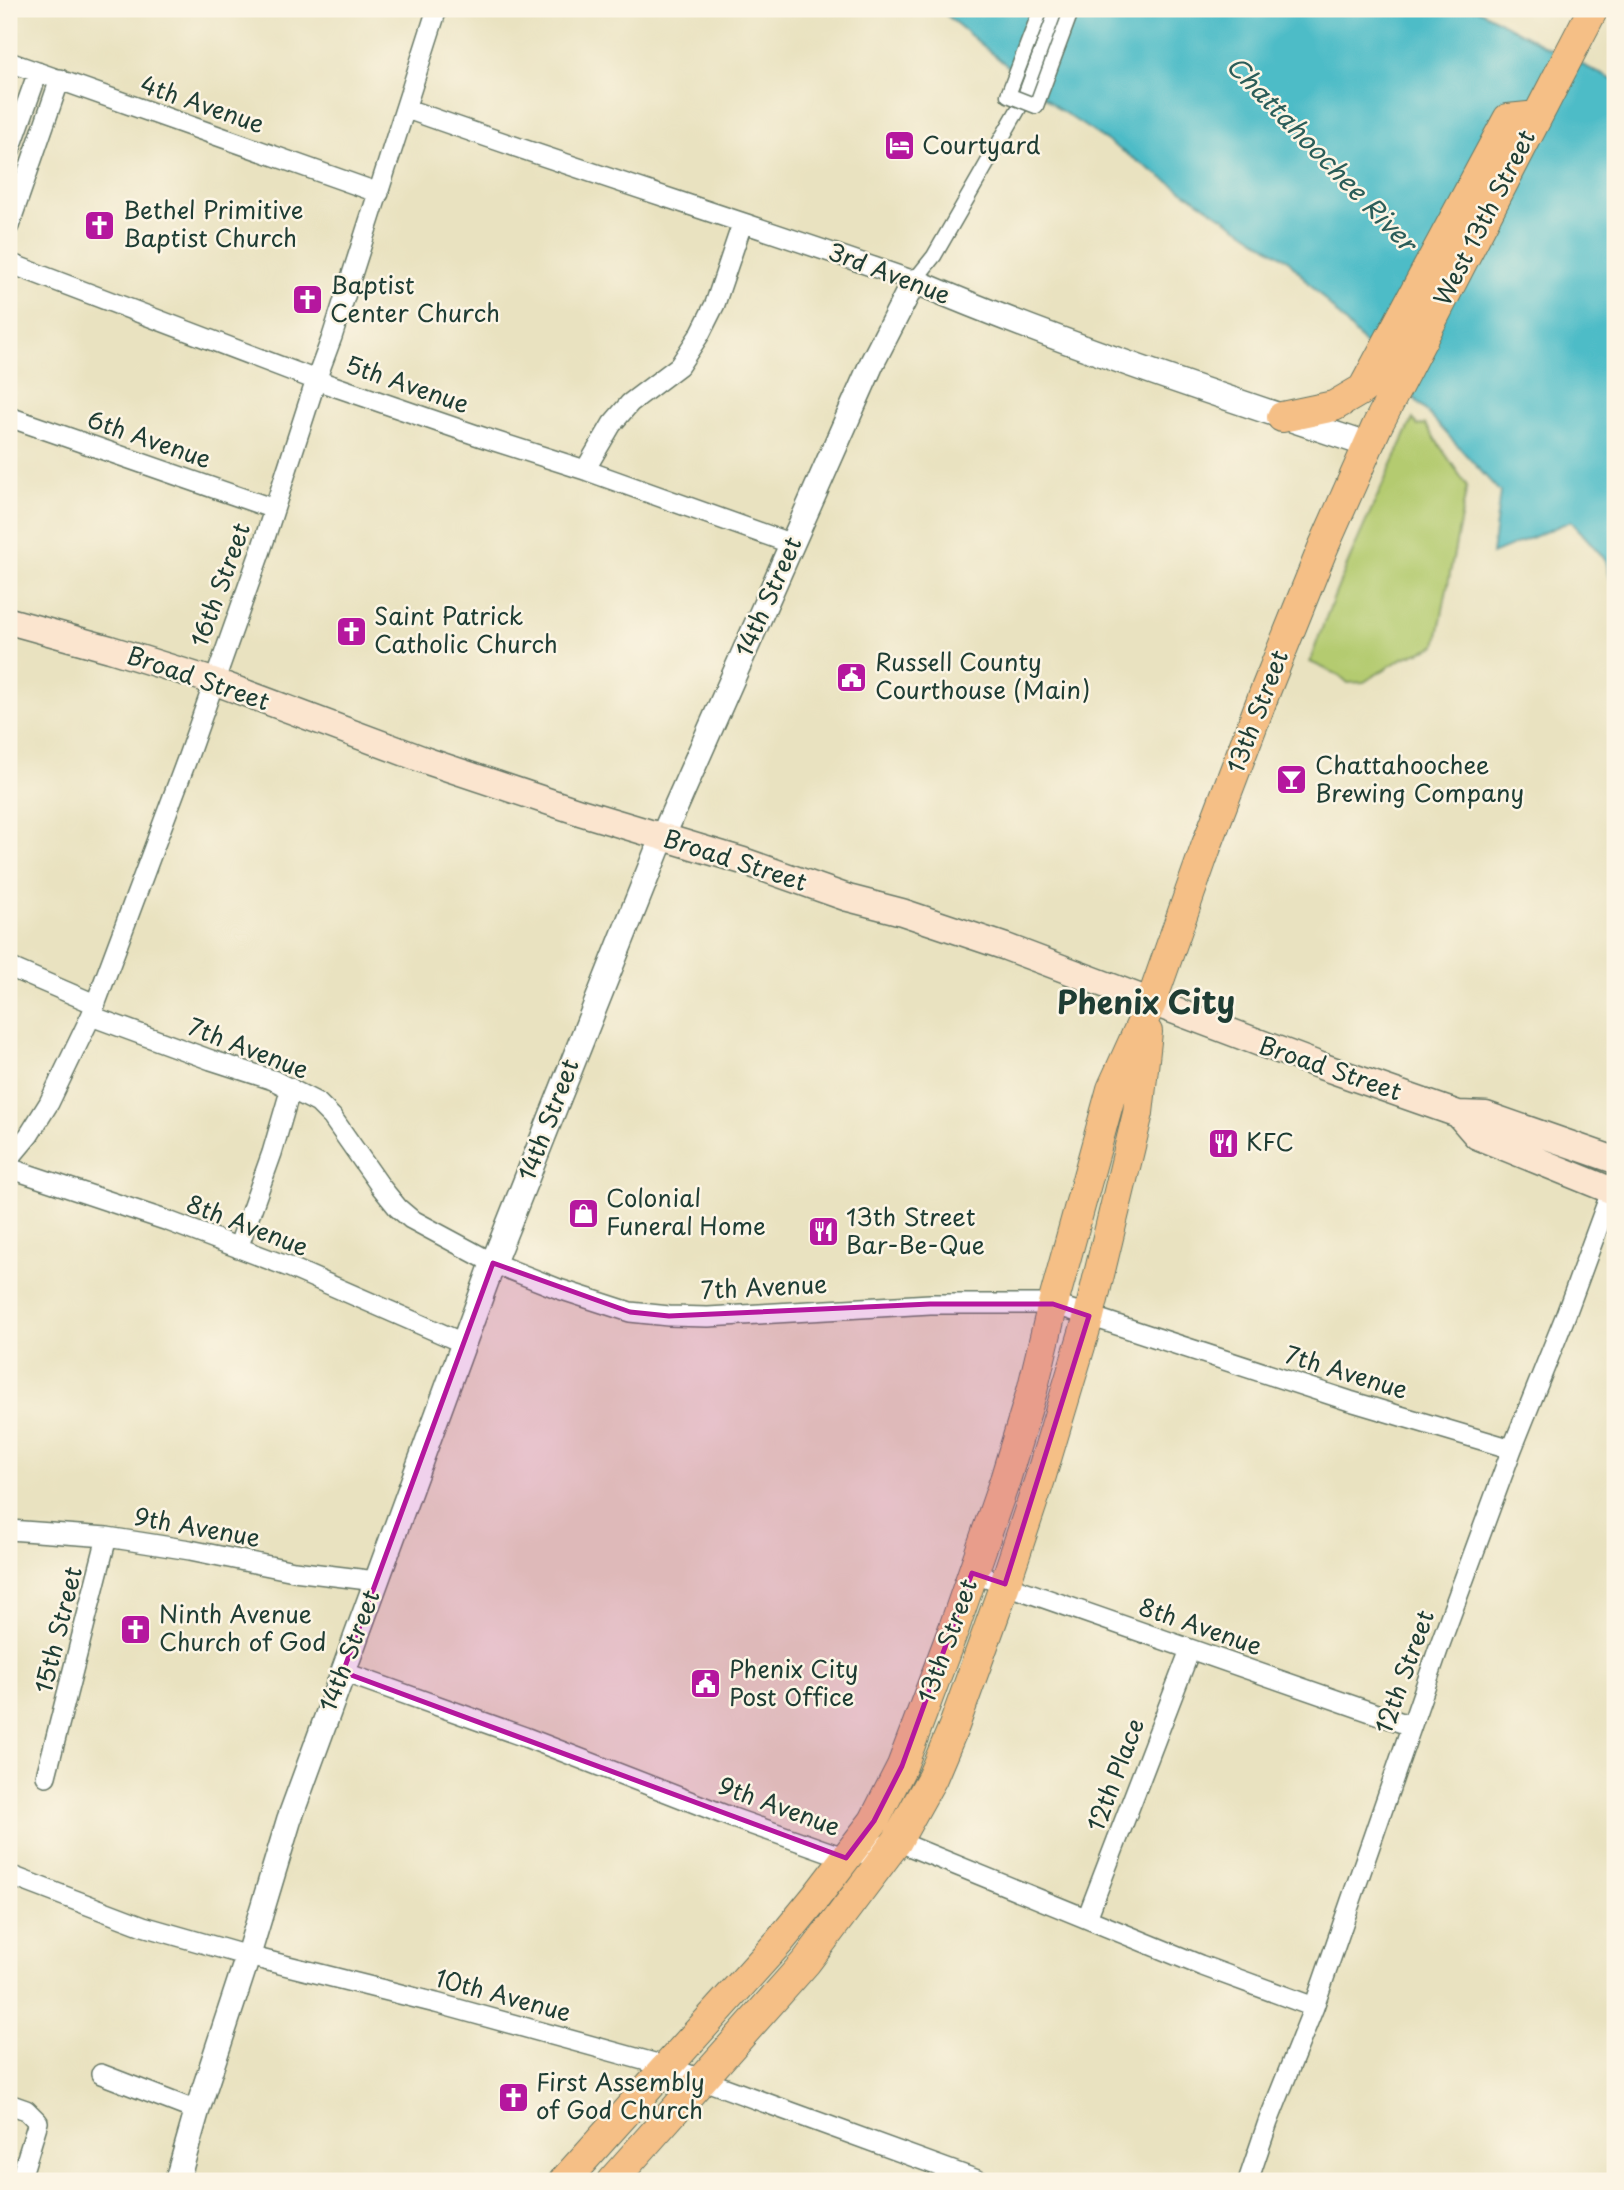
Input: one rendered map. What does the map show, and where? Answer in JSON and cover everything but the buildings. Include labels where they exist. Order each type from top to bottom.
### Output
[{"type":"main road","name":"West 13th Street","points":[[1372,436],[1592,9]]},
{"type":"main road","points":[[1282,417],[1334,406],[1363,389],[1508,119],[1537,116]]},
{"type":"main road","name":"13th Street","points":[[564,2181],[779,1942],[874,1821],[902,1766],[1001,1492],[1032,1391],[1112,1089],[1151,1003],[1266,689],[1372,436]]},
{"type":"main road","name":"Broad Street","points":[[9,621],[213,681],[383,746],[1006,947],[1321,1066],[1458,1114],[1486,1115],[1615,1160]]},
{"type":"main road","name":"13th Street","points":[[612,2181],[806,1962],[897,1842],[936,1768],[1005,1584],[1089,1316],[1138,1113],[1151,1003]]},
{"type":"main road","name":"Broad Street","points":[[1458,1114],[1477,1136],[1614,1188]]},
{"type":"street","name":"16th Street","points":[[9,1158],[29,1135],[49,1103],[93,1010],[187,760],[380,193],[437,9]]},
{"type":"street","points":[[1041,9],[1008,95],[1036,106],[1072,9]]},
{"type":"street","name":"14th Street","points":[[177,2181],[289,1820],[342,1672],[493,1263],[662,838],[872,363],[915,281],[934,256],[1023,101],[1057,9]]},
{"type":"street","name":"4th Avenue","points":[[9,62],[206,134],[380,193]]},
{"type":"street","points":[[9,153],[38,72]]},
{"type":"street","points":[[9,226],[60,79]]},
{"type":"street","name":"3rd Avenue","points":[[407,109],[915,281],[996,316],[1182,384],[1282,417],[1372,436]]},
{"type":"street","points":[[585,470],[612,424],[630,403],[679,366],[700,334],[715,304],[742,224]]},
{"type":"street","name":"5th Avenue","points":[[9,263],[316,380],[482,438],[585,470],[792,544]]},
{"type":"street","name":"6th Avenue","points":[[9,416],[274,509]]},
{"type":"street","name":"7th Avenue","points":[[9,967],[93,1010],[211,1060],[292,1088],[318,1103],[331,1117],[398,1208],[411,1219],[493,1263],[559,1289],[630,1312],[669,1317],[708,1317],[930,1304],[1053,1304],[1335,1396],[1511,1449]]},
{"type":"street","points":[[238,1248],[292,1088]]},
{"type":"street","name":"8th Avenue","points":[[9,1168],[289,1267],[463,1343]]},
{"type":"street","name":"12th Street","points":[[1248,2181],[1268,2122],[1314,2007],[1511,1449],[1614,1188]]},
{"type":"street","name":"9th Avenue","points":[[9,1530],[107,1537],[191,1550],[294,1571],[376,1581]]},
{"type":"street","name":"15th Street","points":[[46,1776],[107,1537]]},
{"type":"street","name":"8th Avenue","points":[[972,1573],[1411,1726]]},
{"type":"street","name":"12th Place","points":[[1087,1918],[1190,1650]]},
{"type":"street","name":"9th Avenue","points":[[342,1672],[525,1737],[733,1818],[846,1858],[897,1842]]},
{"type":"street","points":[[897,1842],[1200,1965],[1314,2007]]},
{"type":"street","name":"10th Avenue","points":[[9,1875],[142,1926],[666,2066],[951,2177],[980,2181]]},
{"type":"street","points":[[101,2074],[197,2112]]},
{"type":"street","points":[[9,2104],[26,2110],[38,2122],[20,2181]]},
{"type":"highlighted area","points":[[493,1263],[630,1312],[669,1316],[930,1304],[1053,1304],[1089,1316],[1005,1584],[972,1573],[902,1766],[874,1821],[846,1858],[343,1672]]},
{"type":"green space","points":[[1413,419],[1418,426],[1425,424],[1467,486],[1436,646],[1403,658],[1364,682],[1348,683],[1339,675],[1310,662],[1345,570]]},
{"type":"water","name":"Chattahoochee River","points":[[939,9],[1477,9],[1615,81],[1615,598],[1606,560],[1571,521],[1492,554],[1500,492],[1289,261],[1060,110]]},
{"type":"place","name":"Courtyard","points":[[899,146]]},
{"type":"place","name":"Bethel Primitive Baptist Church","points":[[100,225]]},
{"type":"place","name":"Baptist Center Church","points":[[307,300]]},
{"type":"place","name":"Saint Patrick Catholic Church","points":[[351,631]]},
{"type":"place","name":"Russell County Courthouse (Main)","points":[[852,677]]},
{"type":"place","name":"Chattahoochee Brewing Company","points":[[1292,780]]},
{"type":"place","name":"KFC","points":[[1223,1143]]},
{"type":"place","name":"Colonial Funeral Home","points":[[583,1213]]},
{"type":"place","name":"13th Street Bar-Be-Que","points":[[823,1232]]},
{"type":"place","name":"Ninth Avenue Church of God","points":[[136,1629]]},
{"type":"place","name":"Phenix City Post Office","points":[[706,1684]]},
{"type":"place","name":"First Assembly of God Church","points":[[513,2097]]},
{"type":"district","name":"Phenix City","points":[[1146,1003]]}]
